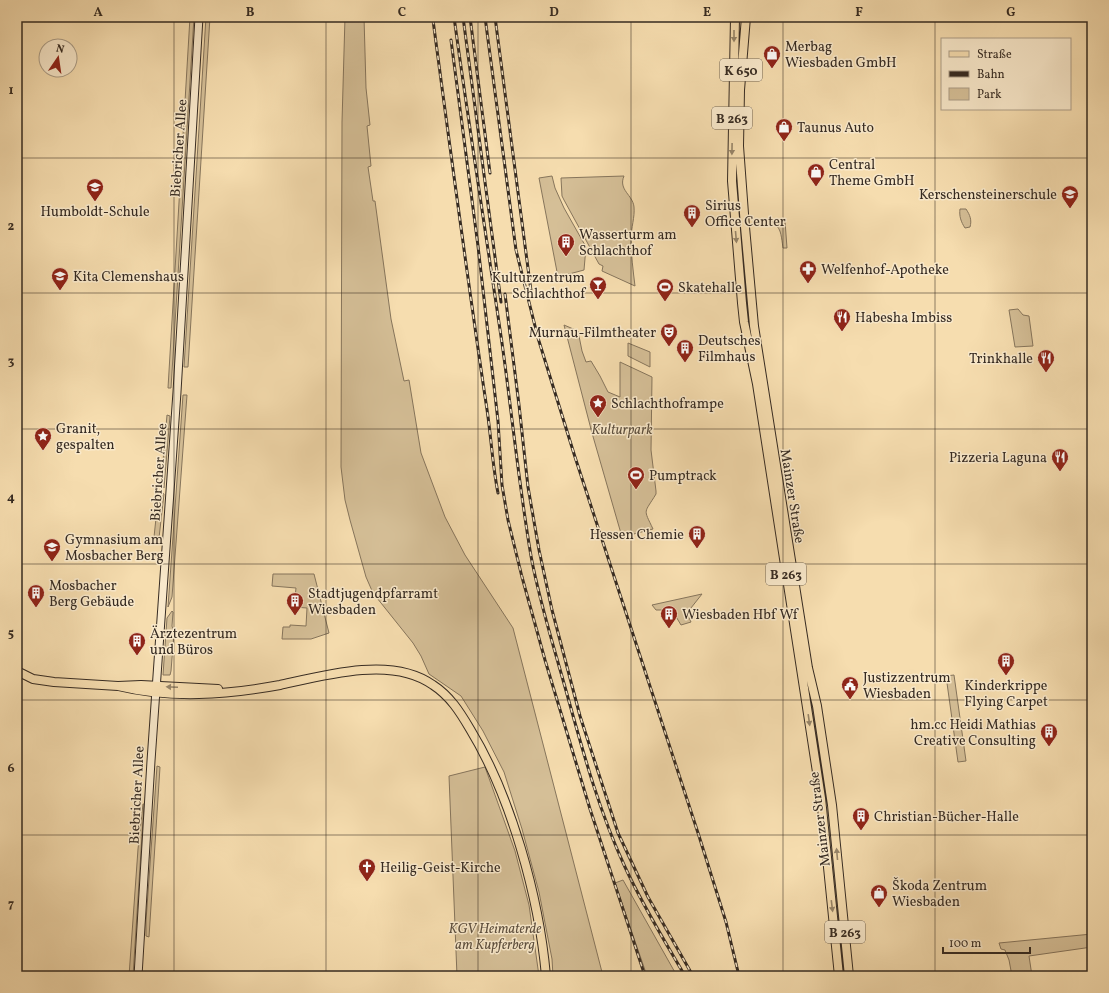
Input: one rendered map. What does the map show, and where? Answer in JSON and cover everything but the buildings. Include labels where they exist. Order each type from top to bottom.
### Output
[{"type":"main road","name":"Biebricher Allee","points":[[138,976],[177,392],[199,17]]},
{"type":"main road","name":"Mainzer Straße","points":[[734,17],[732,181],[743,313],[806,700],[820,798],[839,976]]},
{"type":"main road","name":"Mainzer Straße","points":[[746,19],[739,106],[740,157],[754,326],[808,668],[815,698],[831,796],[849,976]]},
{"type":"main road","points":[[17,670],[27,676],[40,680],[156,690],[249,690],[346,672],[381,669],[400,671],[416,675],[446,695],[462,715],[481,749],[504,799],[530,882],[540,930],[546,976]]},
{"type":"main road","points":[[806,700],[811,702],[815,698]]},
{"type":"main road","points":[[830,889],[835,885],[840,888]]},
{"type":"green space","points":[[190,17],[194,17],[171,388],[168,388]]},
{"type":"green space","points":[[206,17],[210,17],[188,367],[184,367]]},
{"type":"green space","points":[[345,17],[364,17],[366,88],[370,125],[367,126],[371,166],[368,167],[373,201],[375,201],[391,319],[404,381],[409,380],[421,453],[445,517],[465,555],[513,628],[603,976],[553,976],[552,959],[539,892],[522,829],[504,772],[483,731],[461,696],[429,674],[413,643],[373,593],[366,577],[350,520],[345,500],[341,467],[342,122]]},
{"type":"green space","points":[[552,176],[555,188],[564,208],[586,247],[584,270],[558,277],[539,178]]},
{"type":"green space","points":[[624,176],[624,189],[631,199],[634,207],[631,239],[635,286],[602,271],[603,266],[599,264],[562,196],[561,178]]},
{"type":"green space","points":[[960,209],[966,209],[970,215],[970,227],[965,228],[961,221]]},
{"type":"green space","points":[[785,221],[787,248],[783,248],[781,234],[777,227],[770,224],[756,223],[756,222]]},
{"type":"green space","points":[[1018,309],[1023,315],[1029,316],[1033,346],[1015,347],[1009,310]]},
{"type":"green space","name":"Kulturpark","points":[[564,325],[578,331],[586,362],[591,361],[608,392],[620,397],[620,362],[652,377],[651,450],[656,494],[647,508],[646,514],[653,529],[622,537],[592,433]]},
{"type":"green space","points":[[628,343],[650,352],[650,367],[628,356]]},
{"type":"green space","points":[[183,395],[187,395],[172,597],[168,607]]},
{"type":"green space","points":[[167,415],[170,416],[164,488],[161,484]]},
{"type":"green space","points":[[159,490],[164,494],[159,538],[154,537]]},
{"type":"green space","points":[[273,574],[314,574],[329,633],[311,639],[282,639],[283,627],[290,627],[290,625],[306,626],[307,608],[294,607],[296,588],[272,586]]},
{"type":"green space","points":[[702,594],[687,613],[691,622],[681,625],[672,610],[656,610],[652,605]]},
{"type":"green space","points":[[172,611],[172,626],[174,633],[171,671],[170,675],[163,675],[167,618]]},
{"type":"green space","points":[[954,675],[966,761],[958,762],[946,676]]},
{"type":"green space","points":[[157,766],[160,767],[149,937],[146,936],[146,921]]},
{"type":"green space","name":"KGV Heimaterde am Kupferberg","points":[[485,767],[515,851],[529,905],[539,976],[457,976],[449,776]]},
{"type":"green space","points":[[143,804],[133,976],[129,976],[138,849]]},
{"type":"green space","points":[[623,880],[677,976],[647,976],[615,883]]},
{"type":"green space","points":[[1092,934],[1092,947],[1029,956],[1032,976],[1012,976],[1009,960],[1005,950],[1001,949],[999,943]]},
{"type":"railway","points":[[454,17],[502,343],[523,503],[531,556],[538,589],[584,755],[615,845],[639,895],[685,976]]},
{"type":"railway","points":[[463,17],[501,302]]},
{"type":"railway","points":[[470,17],[490,173]]},
{"type":"railway","points":[[485,17],[516,250],[538,338],[575,457],[699,836],[726,922],[739,976]]},
{"type":"railway","points":[[495,17],[531,291]]},
{"type":"railway","points":[[433,20],[498,493]]},
{"type":"railway","points":[[451,40],[478,246],[498,421],[502,485],[508,520],[545,660],[590,809],[645,976]]},
{"type":"railway","points":[[505,294],[528,487],[539,550],[552,610],[580,716],[618,833],[648,897],[693,976]]},
{"type":"place","name":"Merbag Wiesbaden GmbH","points":[[772,69]]},
{"type":"place","name":"Taunus Auto","points":[[784,142]]},
{"type":"place","name":"Central Theme GmbH","points":[[816,187]]},
{"type":"place","name":"Humboldt-Schule","points":[[95,202]]},
{"type":"place","name":"Kerschensteinerschule","points":[[1070,209]]},
{"type":"place","name":"Sirius Office Center","points":[[692,228]]},
{"type":"place","name":"Wasserturm am Schlachthof","points":[[566,257]]},
{"type":"place","name":"Welfenhof-Apotheke","points":[[808,284]]},
{"type":"place","name":"Kita Clemenshaus","points":[[60,291]]},
{"type":"place","name":"Kulturzentrum Schlachthof","points":[[598,300]]},
{"type":"place","name":"Skatehalle","points":[[665,302]]},
{"type":"place","name":"Habesha Imbiss","points":[[842,332]]},
{"type":"place","name":"Murnau-Filmtheater","points":[[669,347]]},
{"type":"place","name":"Deutsches Filmhaus","points":[[685,363]]},
{"type":"place","name":"Trinkhalle","points":[[1046,373]]},
{"type":"place","name":"Schlachthoframpe","points":[[598,418]]},
{"type":"place","name":"Granit, gespalten","points":[[43,451]]},
{"type":"place","name":"Pizzeria Laguna","points":[[1060,472]]},
{"type":"place","name":"Pumptrack","points":[[636,490]]},
{"type":"place","name":"Hessen Chemie","points":[[697,549]]},
{"type":"place","name":"Gymnasium am Mosbacher Berg","points":[[52,562]]},
{"type":"place","name":"Mosbacher Berg Gebäude","points":[[36,608]]},
{"type":"place","name":"Stadtjugendpfarramt Wiesbaden","points":[[295,616]]},
{"type":"place","name":"Wiesbaden Hbf Wf","points":[[669,629]]},
{"type":"place","name":"Ärztezentrum und Büros","points":[[137,656]]},
{"type":"place","name":"Kinderkrippe Flying Carpet","points":[[1006,676]]},
{"type":"place","name":"Justizzentrum Wiesbaden","points":[[850,700]]},
{"type":"place","name":"hm.cc Heidi Mathias Creative Consulting","points":[[1049,747]]},
{"type":"place","name":"Christian-Bücher-Halle","points":[[861,831]]},
{"type":"place","name":"Heilig-Geist-Kirche","points":[[367,882]]},
{"type":"place","name":"Škoda Zentrum Wiesbaden","points":[[879,908]]}]
